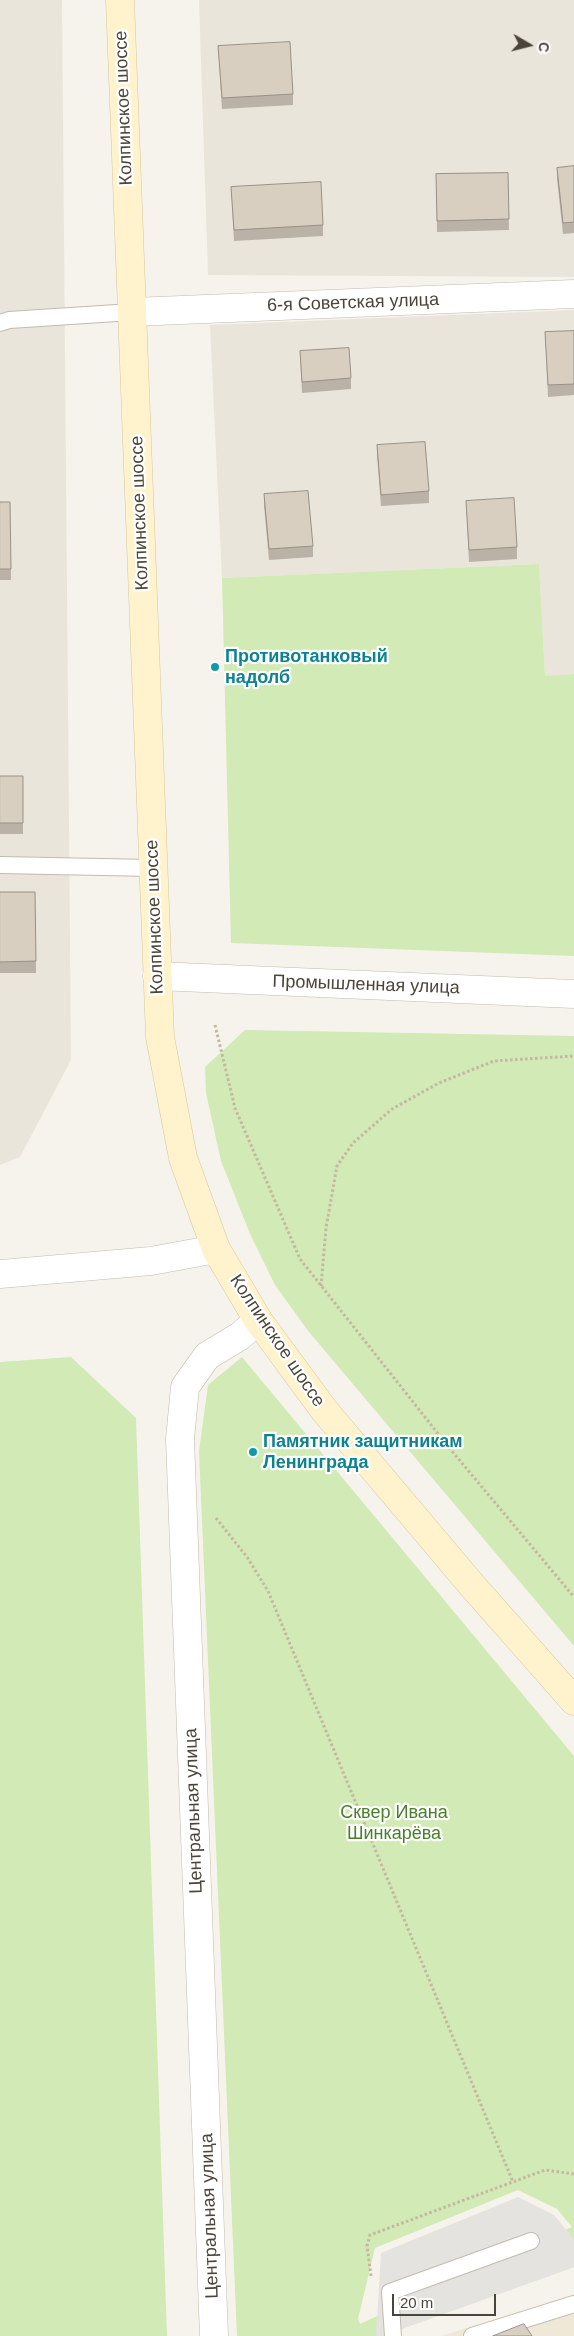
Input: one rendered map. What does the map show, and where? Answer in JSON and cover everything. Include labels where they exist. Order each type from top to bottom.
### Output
[{"type":"main road","name":"Колпинское шоссе","points":[[120,0],[160,1036],[183,1158],[216,1250],[258,1320],[324,1410],[574,1702]]},
{"type":"street","name":"6-я Советская улица","points":[[132,312],[574,294]]},
{"type":"street","name":"Промышленная улица","points":[[157,976],[574,994]]},
{"type":"street","points":[[0,1274],[151,1261],[216,1250]]},
{"type":"street","name":"Центральная улица","points":[[214,2336],[180,1439],[185,1387],[207,1356],[240,1336],[258,1320]]},
{"type":"lane","points":[[0,323],[9,320],[132,312]]},
{"type":"lane","points":[[0,865],[153,868]]},
{"type":"lane","points":[[393,2336],[390,2292],[531,2241]]},
{"type":"lane","points":[[472,2336],[574,2304]]},
{"type":"path","points":[[215,1025],[235,1108],[300,1259],[451,1450],[574,1597]]},
{"type":"path","points":[[321,1286],[326,1228],[336,1166],[353,1143],[392,1110],[439,1083],[494,1061],[574,1056]]},
{"type":"path","points":[[182,1492],[220,1522],[247,1557],[268,1591],[513,2182]]},
{"type":"path","points":[[391,2306],[374,2305],[367,2246],[370,2235],[545,2170],[574,2174]]},
{"type":"shaded area","points":[[0,0],[62,0],[71,1060],[20,1157],[0,1165]]},
{"type":"shaded area","points":[[199,0],[574,0],[574,277],[208,275]]},
{"type":"shaded area","points":[[574,310],[574,674],[545,677],[539,564],[222,578],[210,325]]},
{"type":"shaded area","points":[[518,2197],[554,2215],[574,2239],[574,2267],[382,2336],[376,2336],[381,2253]]},
{"type":"shaded area","points":[[574,2294],[574,2336],[441,2336]]},
{"type":"green space","points":[[539,564],[545,676],[574,674],[574,956],[231,943],[222,578]]},
{"type":"green space","points":[[245,1030],[574,1036],[574,1646],[309,1332],[275,1285],[250,1234],[221,1161],[206,1093],[205,1067]]},
{"type":"green space","points":[[71,1357],[136,1418],[167,2336],[0,2336],[0,1362]]},
{"type":"green space","name":"Сквер Ивана Шинкарёва","points":[[242,1357],[574,1756],[574,2267],[382,2336],[237,2336],[199,1451],[208,1385]],"holes":[[[518,2190],[557,2209],[572,2227],[360,2324],[358,2319],[375,2248]]]},
{"type":"building","points":[[290,42],[293,94],[222,98],[218,46]]},
{"type":"building","points":[[574,166],[574,222],[563,223],[557,168]]},
{"type":"building","points":[[508,173],[509,219],[437,221],[436,174]]},
{"type":"building","points":[[321,182],[323,225],[234,230],[231,187]]},
{"type":"building","points":[[574,331],[574,384],[548,385],[545,332]]},
{"type":"building","points":[[349,348],[351,378],[302,382],[300,351]]},
{"type":"building","points":[[425,442],[429,491],[381,495],[377,445]]},
{"type":"building","points":[[308,491],[313,546],[269,549],[264,494]]},
{"type":"building","points":[[514,498],[517,547],[469,550],[466,501]]},
{"type":"building","points":[[0,502],[10,502],[11,569],[0,569]]},
{"type":"building","points":[[0,776],[23,776],[23,823],[0,823]]},
{"type":"building","points":[[0,892],[35,892],[36,961],[0,962]]},
{"type":"building","points":[[524,2324],[532,2336],[493,2336]]},
{"type":"place","name":"Противотанковый надолб","points":[[215,667]]},
{"type":"place","name":"Памятник защитникам Ленинграда","points":[[253,1452]]}]
